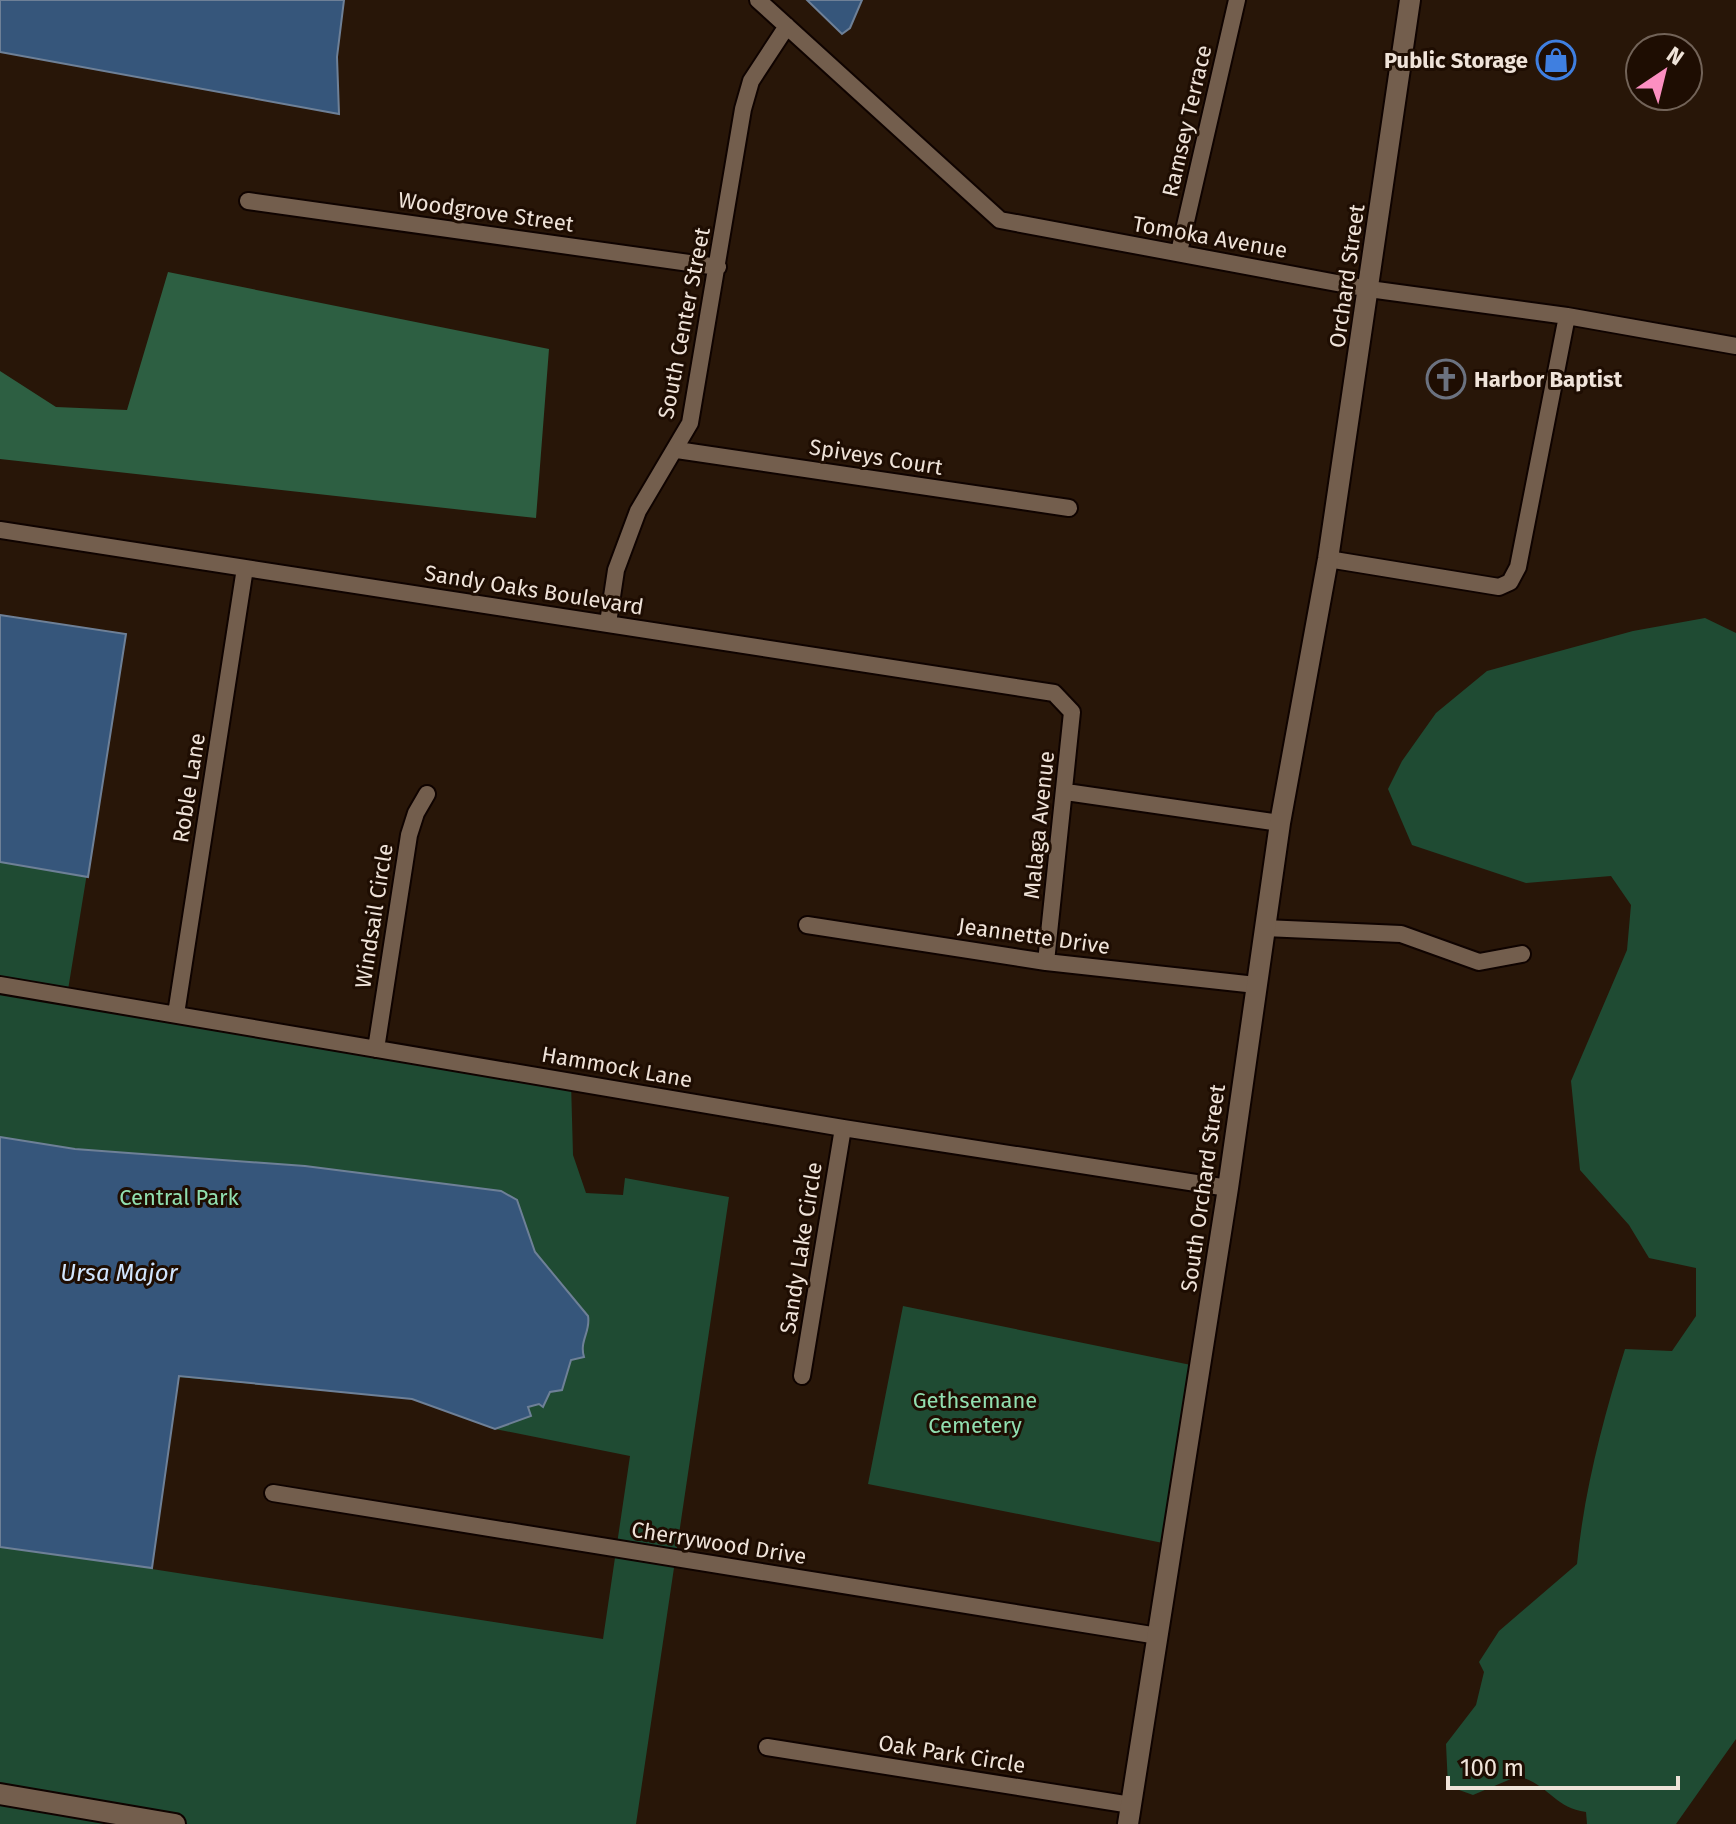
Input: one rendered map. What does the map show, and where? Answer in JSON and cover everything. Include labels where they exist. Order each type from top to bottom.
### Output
[{"type":"street","name":"Tomoka Avenue","points":[[758,0],[1000,220],[1083,238],[1179,252],[1369,289],[1567,316],[1736,346]]},
{"type":"street","name":"Ramsey Terrace","points":[[1179,252],[1237,0]]},
{"type":"street","name":"Orchard Street","points":[[1328,559],[1410,0]]},
{"type":"street","name":"South Center Street","points":[[608,623],[616,570],[638,511],[677,450],[690,423],[751,81],[787,26]]},
{"type":"street","name":"Woodgrove Street","points":[[248,201],[718,267]]},
{"type":"street","points":[[1328,559],[1499,587],[1510,582],[1518,567],[1567,316]]},
{"type":"street","name":"Spiveys Court","points":[[677,450],[1069,508]]},
{"type":"street","name":"Sandy Oaks Boulevard","points":[[0,530],[608,623],[1038,691],[1059,697]]},
{"type":"street","name":"South Orchard Street","points":[[1130,1815],[1228,1188],[1280,823],[1328,559]]},
{"type":"street","name":"Roble Lane","points":[[176,1014],[245,568]]},
{"type":"street","name":"Malaga Avenue","points":[[1046,962],[1072,712],[1059,697]]},
{"type":"street","points":[[1066,792],[1280,823]]},
{"type":"street","name":"Windsail Circle","points":[[376,1049],[409,835],[416,813],[427,794]]},
{"type":"street","name":"Jeannette Drive","points":[[807,925],[1046,962],[1256,985]]},
{"type":"street","points":[[1265,928],[1401,934],[1479,962],[1522,954]]},
{"type":"street","name":"Hammock Lane","points":[[0,985],[843,1128],[1228,1188]]},
{"type":"street","name":"Sandy Lake Circle","points":[[802,1376],[843,1128]]},
{"type":"street","name":"Cherrywood Drive","points":[[273,1493],[1158,1636]]},
{"type":"street","name":"Oak Park Circle","points":[[767,1747],[1130,1815]]},
{"type":"street","points":[[0,1794],[175,1824]]},
{"type":"green space","points":[[168,272],[549,349],[536,518],[0,459],[0,371],[56,407],[127,410]]},
{"type":"green space","name":"Central Park","points":[[0,615],[126,634],[67,996],[571,1082],[573,1155],[586,1193],[623,1195],[625,1178],[729,1197],[636,1824],[0,1824]],"holes":[[[178,1377],[412,1399],[495,1429],[630,1456],[603,1639],[152,1569]]]},
{"type":"green space","points":[[1705,618],[1736,633],[1736,1739],[1676,1824],[1587,1824],[1586,1812],[1567,1806],[1538,1785],[1518,1776],[1473,1795],[1448,1786],[1446,1744],[1476,1705],[1484,1672],[1479,1662],[1499,1631],[1577,1564],[1595,1455],[1625,1349],[1672,1351],[1696,1316],[1696,1268],[1649,1258],[1629,1225],[1580,1170],[1571,1081],[1627,950],[1631,905],[1611,876],[1526,883],[1412,845],[1388,789],[1402,761],[1436,713],[1487,671],[1633,631]]},
{"type":"green space","name":"Gethsemane Cemetery","points":[[903,1306],[1191,1365],[1163,1543],[868,1484]]},
{"type":"water","points":[[0,0],[344,0],[337,57],[339,114],[0,52]]},
{"type":"water","points":[[807,0],[862,0],[850,28],[842,34]]},
{"type":"water","points":[[0,615],[126,634],[88,877],[0,862]]},
{"type":"water","name":"Ursa Major","points":[[0,1137],[75,1149],[305,1166],[501,1191],[517,1200],[535,1252],[588,1316],[584,1357],[571,1360],[562,1390],[550,1392],[543,1407],[539,1404],[528,1407],[531,1416],[495,1429],[412,1399],[179,1376],[152,1568],[0,1547]]},
{"type":"place","name":"Public Storage","points":[[1556,60]]},
{"type":"place","name":"Harbor Baptist","points":[[1446,379]]}]
